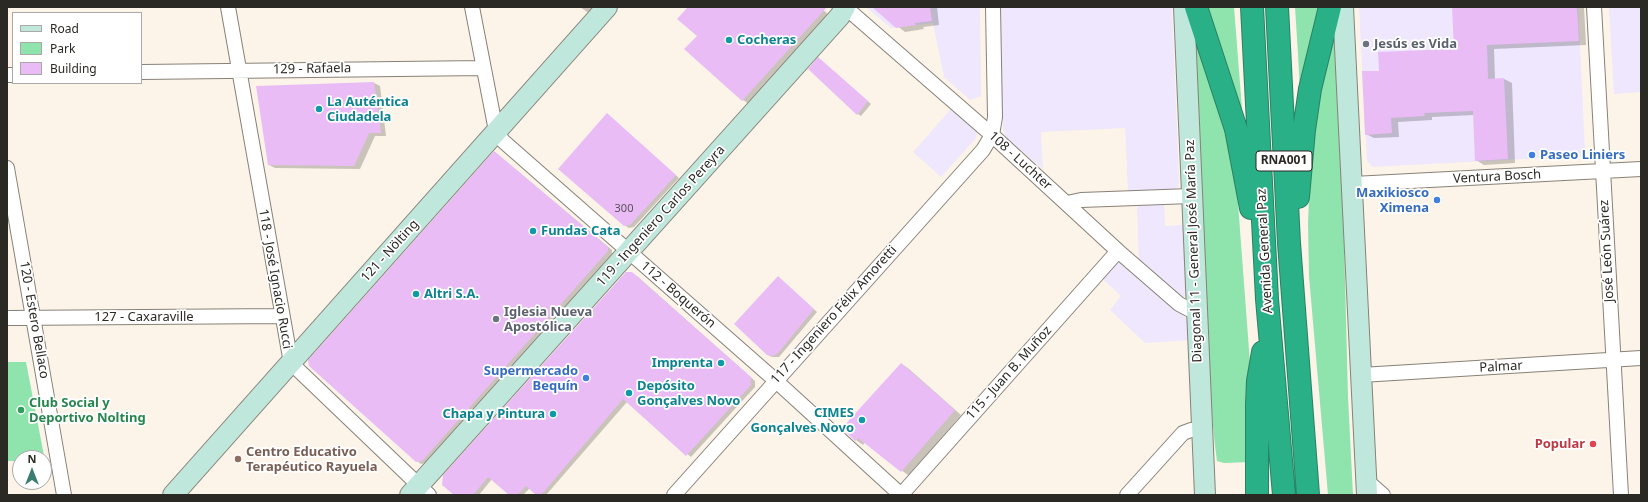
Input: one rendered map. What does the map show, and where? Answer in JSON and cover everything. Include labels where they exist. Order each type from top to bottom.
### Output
[{"type":"highway","points":[[1196,7],[1236,129],[1268,309],[1258,381],[1257,495]]},
{"type":"highway","name":"Avenida General Paz","points":[[1252,7],[1268,309],[1275,412],[1284,495]]},
{"type":"highway","name":"Avenida General Paz","points":[[1277,7],[1294,316],[1308,495]]},
{"type":"highway","points":[[1294,316],[1299,178],[1304,130],[1310,90],[1330,7]]},
{"type":"highway","points":[[1304,435],[1315,495]]},
{"type":"street","name":"118 - José Ignacio Rucci","points":[[228,7],[281,316],[291,363],[419,492]]},
{"type":"street","name":"112 - Boquerón","points":[[472,7],[496,131],[503,141],[775,380],[901,495]]},
{"type":"street","name":"121 - Nölting","points":[[173,495],[607,7]]},
{"type":"street","name":"108 - Luchter","points":[[845,7],[992,135],[1118,251],[1179,304],[1196,313]]},
{"type":"street","name":"119 - Ingeniero Carlos Pereyra","points":[[419,492],[629,252],[840,16],[845,7]]},
{"type":"street","points":[[992,135],[995,117],[993,7]]},
{"type":"street","name":"Diagonal 11 - General José María Paz","points":[[1184,7],[1205,495]]},
{"type":"street","points":[[1343,7],[1367,488],[1383,495]]},
{"type":"street","name":"José León Suárez","points":[[1594,7],[1621,495]]},
{"type":"street","name":"129 - Rafaela","points":[[142,72],[483,68]]},
{"type":"street","name":"117 - Ingeniero Félix Amoretti","points":[[674,495],[775,380],[983,150],[992,135]]},
{"type":"street","name":"120 - Estero Bellaco","points":[[7,168],[9,195],[34,318],[64,495]]},
{"type":"street","name":"Ventura Bosch","points":[[1353,184],[1641,169]]},
{"type":"street","points":[[1067,203],[1081,200],[1191,196]]},
{"type":"street","name":"115 - Juan B. Muñoz","points":[[901,495],[1118,251]]},
{"type":"street","name":"127 - Caxaraville","points":[[7,318],[281,316]]},
{"type":"street","name":"Palmar","points":[[1361,375],[1641,358]]},
{"type":"street","points":[[1127,495],[1183,433],[1191,430],[1202,429]]},
{"type":"shaded area","points":[[866,7],[980,7],[981,96],[970,100],[944,77],[933,23],[891,28]]},
{"type":"shaded area","points":[[998,7],[1172,7],[1179,182],[1178,187],[1175,190],[1128,192],[1125,128],[1041,132],[1043,169],[1006,138],[1003,130]]},
{"type":"shaded area","points":[[1359,7],[1578,7],[1585,150],[1580,156],[1373,167],[1367,161]]},
{"type":"shaded area","points":[[1609,7],[1641,7],[1641,92],[1614,94]]},
{"type":"shaded area","points":[[951,109],[976,131],[977,135],[941,177],[913,152]]},
{"type":"shaded area","points":[[1164,201],[1165,226],[1183,225],[1186,295],[1183,298],[1179,297],[1139,265],[1137,202]]},
{"type":"shaded area","points":[[1112,260],[1120,260],[1186,318],[1189,323],[1192,340],[1145,343],[1110,310],[1121,296],[1098,275]]},
{"type":"green space","points":[[1204,7],[1234,7],[1242,109],[1238,109]]},
{"type":"green space","points":[[1295,7],[1325,7],[1301,112],[1298,54]]},
{"type":"green space","points":[[1338,9],[1348,397],[1353,495],[1328,495],[1309,276],[1308,224],[1312,123]]},
{"type":"green space","points":[[1194,22],[1227,120],[1237,190],[1250,363],[1250,462],[1224,463],[1217,461],[1215,446],[1211,405]]},
{"type":"green space","name":"Club Social y Deportivo Nolting","points":[[7,362],[26,362],[43,450],[12,450],[12,461],[7,461]]},
{"type":"building","points":[[688,7],[827,7],[742,101],[684,49],[697,36],[677,19]]},
{"type":"building","points":[[872,7],[930,7],[932,21],[915,23],[916,25],[896,28]]},
{"type":"building","points":[[1452,7],[1577,7],[1579,41],[1487,45],[1488,79],[1504,78],[1508,159],[1475,161],[1473,111],[1424,113],[1425,116],[1391,118],[1392,133],[1365,135],[1362,71],[1379,71],[1378,52],[1454,49]]},
{"type":"building","points":[[818,57],[868,101],[857,115],[808,69]]},
{"type":"building","name":"La Auténtica Ciudadela","points":[[374,82],[381,133],[369,133],[354,166],[268,165],[256,86]]},
{"type":"building","points":[[607,113],[676,175],[630,225],[624,226],[558,169]]},
{"type":"building","points":[[494,151],[608,247],[608,251],[422,461],[416,462],[309,366],[308,360]]},
{"type":"building","points":[[626,272],[632,272],[751,377],[751,385],[686,456],[623,399],[541,495],[536,495],[526,486],[517,495],[509,495],[488,477],[473,495],[454,495],[442,485],[443,475]]},
{"type":"building","points":[[778,276],[814,309],[779,352],[774,356],[767,355],[734,324]]},
{"type":"building","name":"CIMES Gonçalves Novo","points":[[901,363],[955,410],[901,472],[858,438],[855,441],[842,428]]},
{"type":"place","name":"Cocheras","points":[[729,40]]},
{"type":"place","name":"Jesús es Vida","points":[[1366,44]]},
{"type":"place","name":"La Auténtica Ciudadela","points":[[319,109]]},
{"type":"place","name":"Paseo Liniers","points":[[1532,155]]},
{"type":"place","name":"Maxikiosco Ximena","points":[[1437,200]]},
{"type":"place","name":"Fundas Cata","points":[[533,231]]},
{"type":"place","name":"Altri S.A.","points":[[416,294]]},
{"type":"place","name":"Iglesia Nueva Apostólica","points":[[496,319]]},
{"type":"place","name":"Imprenta","points":[[721,363]]},
{"type":"place","name":"Supermercado Bequín","points":[[586,378]]},
{"type":"place","name":"Depósito Gonçalves Novo","points":[[629,393]]},
{"type":"place","name":"Club Social y Deportivo Nolting","points":[[21,410]]},
{"type":"place","name":"Chapa y Pintura","points":[[553,414]]},
{"type":"place","name":"CIMES Gonçalves Novo","points":[[862,420]]},
{"type":"place","name":"Popular","points":[[1593,444]]},
{"type":"place","name":"Centro Educativo Terapéutico Rayuela","points":[[238,459]]}]
